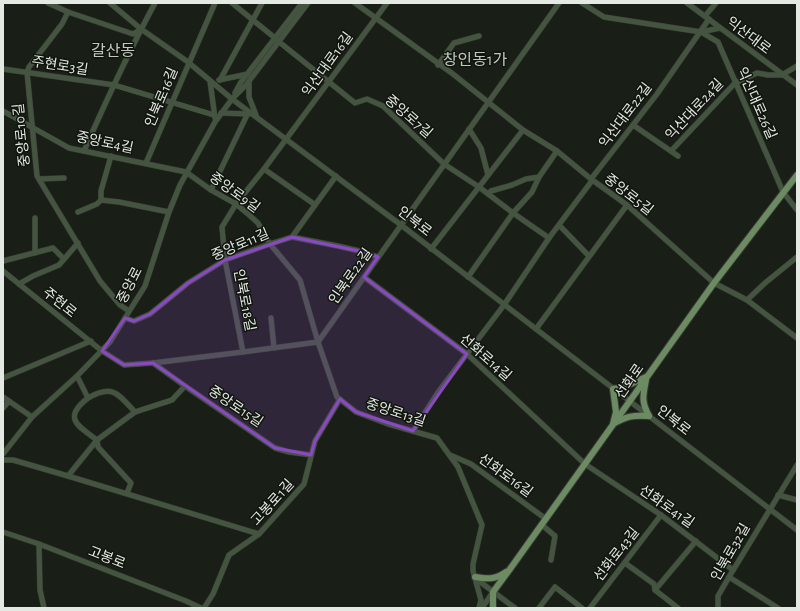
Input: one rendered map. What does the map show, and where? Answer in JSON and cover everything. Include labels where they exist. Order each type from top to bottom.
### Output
[{"type":"main road","name":"선화로","points":[[494,592],[714,283],[797,175]]},
{"type":"main road","points":[[614,424],[616,412],[613,389],[624,387],[647,376]]},
{"type":"main road","points":[[614,424],[630,416],[649,416],[644,407],[642,397],[647,376]]},
{"type":"main road","points":[[474,577],[492,579],[499,577],[510,569]]},
{"type":"main road","points":[[493,608],[494,592]]},
{"type":"street","points":[[48,3],[68,12],[133,34],[141,29]]},
{"type":"street","name":"인북로","points":[[110,3],[141,29],[188,62],[232,99],[401,225],[797,530]]},
{"type":"street","points":[[84,151],[114,85],[155,3]]},
{"type":"street","points":[[188,62],[215,3]]},
{"type":"street","name":"중앙로7길","points":[[232,3],[355,103],[367,99],[384,106],[444,164]]},
{"type":"street","points":[[220,80],[262,3]]},
{"type":"street","name":"중앙로","points":[[3,454],[32,417],[110,342],[145,286],[169,212],[186,172],[221,113],[249,81],[302,3]]},
{"type":"street","name":"중앙로","points":[[232,99],[241,82],[308,3]]},
{"type":"street","name":"중앙로5길","points":[[355,3],[438,65],[453,74],[523,130],[557,151],[591,179],[627,205],[714,283],[747,300],[797,338]]},
{"type":"street","name":"익산대로16길","points":[[287,139],[387,3]]},
{"type":"street","name":"인북로22길","points":[[318,342],[559,3]]},
{"type":"street","points":[[582,3],[604,17],[701,32],[720,28]]},
{"type":"street","name":"익산대로","points":[[688,3],[797,85]]},
{"type":"street","name":"익산대로22길","points":[[413,431],[440,391],[504,305],[549,238],[591,182],[591,179],[633,125],[701,32],[716,3]]},
{"type":"street","points":[[27,72],[29,67],[62,24],[68,12]]},
{"type":"street","name":"익산대로26길","points":[[701,32],[708,34],[718,42],[783,192],[797,210]]},
{"type":"street","points":[[438,65],[454,43],[479,36]]},
{"type":"street","name":"인북로16길","points":[[146,163],[188,62]]},
{"type":"street","points":[[735,83],[757,73],[782,75],[797,66]]},
{"type":"street","name":"주현로3길","points":[[3,69],[114,85],[214,115]]},
{"type":"street","name":"중앙로10길","points":[[27,72],[31,127],[38,179],[100,281],[120,305],[129,311]]},
{"type":"street","points":[[215,122],[210,81],[248,74]]},
{"type":"street","points":[[249,81],[249,97],[256,116]]},
{"type":"street","name":"익산대로24길","points":[[671,151],[735,83]]},
{"type":"street","name":"중앙로4길","points":[[3,111],[69,148],[186,172]]},
{"type":"street","points":[[221,113],[248,113],[256,116]]},
{"type":"street","points":[[211,190],[248,113]]},
{"type":"street","name":"익산대로24길","points":[[633,125],[678,156]]},
{"type":"street","points":[[469,129],[475,136],[481,148],[488,174]]},
{"type":"street","points":[[431,249],[523,130]]},
{"type":"street","name":"인북로18길","points":[[243,352],[225,260],[222,227],[236,204],[287,139]]},
{"type":"street","points":[[468,277],[513,213],[532,192],[539,177],[557,151]]},
{"type":"street","points":[[78,212],[97,204],[101,200],[101,191],[111,156]]},
{"type":"street","points":[[444,164],[479,187],[549,238]]},
{"type":"street","points":[[264,169],[314,204]]},
{"type":"street","name":"중앙로9길","points":[[186,172],[211,190],[236,204],[258,224],[270,244],[300,280],[318,342]]},
{"type":"street","points":[[292,237],[314,204],[336,176]]},
{"type":"street","points":[[488,194],[491,191],[526,179],[539,177]]},
{"type":"street","points":[[38,179],[64,178]]},
{"type":"street","points":[[101,200],[169,212]]},
{"type":"street","points":[[536,329],[627,205]]},
{"type":"street","points":[[34,218],[35,253]]},
{"type":"street","points":[[559,225],[589,256]]},
{"type":"street","name":"중앙로11길","points":[[125,318],[134,321],[150,314],[188,283],[225,260],[292,237],[364,252],[378,257]]},
{"type":"street","points":[[19,284],[33,276],[59,265],[78,243]]},
{"type":"street","points":[[3,262],[53,248],[64,259]]},
{"type":"street","points":[[747,300],[797,257]]},
{"type":"street","name":"주현로","points":[[3,271],[102,351]]},
{"type":"street","name":"선화로14길","points":[[364,277],[467,354],[585,464]]},
{"type":"street","points":[[271,318],[274,348]]},
{"type":"street","points":[[3,378],[91,341]]},
{"type":"street","points":[[102,351],[124,365],[153,363],[318,342]]},
{"type":"street","name":"중앙로13길","points":[[318,342],[337,397],[356,412],[388,424],[437,438],[458,467],[481,519],[482,525],[473,564],[474,577],[480,600],[479,608]]},
{"type":"street","name":"중앙로15길","points":[[153,363],[275,448],[289,452],[311,455]]},
{"type":"street","points":[[76,376],[88,398]]},
{"type":"street","points":[[68,476],[97,440],[135,412],[172,400],[185,386]]},
{"type":"street","points":[[127,493],[130,483],[98,447],[97,440],[77,425],[74,416],[76,409],[88,398],[103,391],[111,390],[135,412]]},
{"type":"street","points":[[3,397],[32,417]]},
{"type":"street","name":"고봉로1길","points":[[202,608],[213,594],[229,555],[260,534],[304,484],[315,441],[340,399]]},
{"type":"street","points":[[3,408],[9,401]]},
{"type":"street","name":"선화로16길","points":[[450,455],[471,464],[544,522],[555,536],[551,560]]},
{"type":"street","points":[[3,460],[13,460],[260,534]]},
{"type":"street","name":"선화로41길","points":[[585,464],[696,540],[733,570]]},
{"type":"street","name":"인북로32길","points":[[718,608],[718,596],[769,509],[797,465]]},
{"type":"street","points":[[778,495],[797,500]]},
{"type":"street","name":"선화로43길","points":[[590,608],[661,515]]},
{"type":"street","name":"고봉로","points":[[3,532],[40,544],[202,608]]},
{"type":"street","points":[[655,590],[696,540]]},
{"type":"street","points":[[40,544],[40,590],[44,608]]},
{"type":"street","points":[[625,563],[654,584],[655,590],[678,608]]},
{"type":"street","points":[[474,577],[514,608]]},
{"type":"street","points":[[729,577],[778,608]]},
{"type":"street","points":[[539,608],[555,587],[582,608]]},
{"type":"street","points":[[482,608],[494,592]]},
{"type":"highlighted area","points":[[292,237],[364,252],[378,257],[364,277],[467,354],[413,431],[356,412],[340,399],[315,441],[311,455],[275,448],[153,363],[124,365],[102,351],[125,318],[134,321],[150,314],[188,283],[225,260]]},
{"type":"district","name":"갈산동","points":[[113,50]]},
{"type":"district","name":"창인동1가","points":[[475,59]]}]
